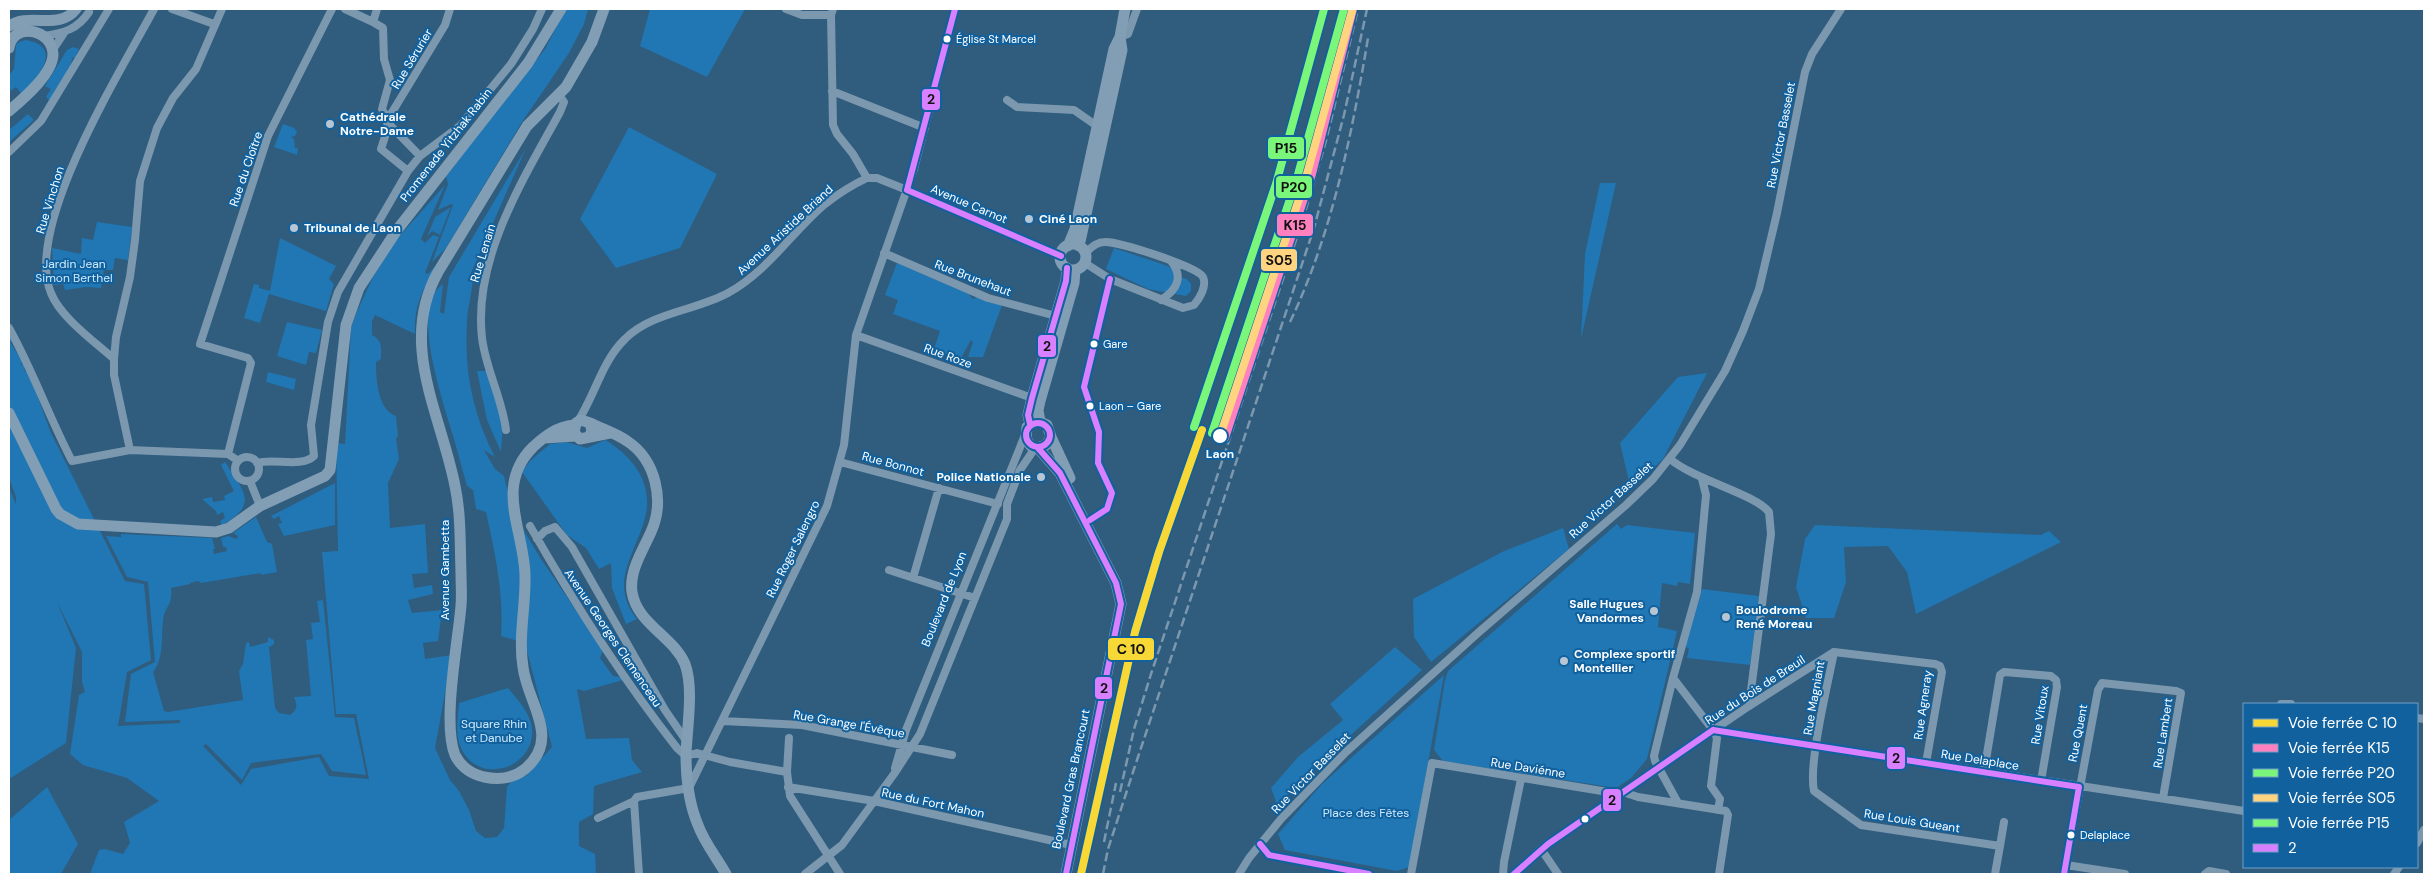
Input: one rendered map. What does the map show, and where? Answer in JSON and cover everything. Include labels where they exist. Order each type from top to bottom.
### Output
[{"type":"main road","points":[[9,26],[28,20],[61,20],[70,16],[76,9]]},
{"type":"main road","name":"Promenade Yitzhak Rabin","points":[[260,506],[325,476],[330,470],[346,324],[359,288],[397,230],[528,63],[561,9]]},
{"type":"main road","name":"Avenue Gambetta","points":[[581,425],[560,427],[544,438],[520,462],[516,471],[513,493],[526,575],[522,664],[525,679],[541,724],[542,740],[536,758],[526,768],[506,778],[490,778],[475,775],[463,767],[453,748],[451,698],[462,604],[458,509],[455,485],[429,390],[422,355],[421,322],[424,305],[432,283],[527,126],[559,95],[592,42],[604,9]]},
{"type":"main road","points":[[1079,252],[1063,249],[1062,263],[1071,269],[1079,252],[1122,50],[1120,38],[1124,9]]},
{"type":"main road","points":[[9,48],[12,38],[18,33],[26,31],[37,32],[44,36],[52,51],[50,64],[38,83],[9,111]]},
{"type":"main road","points":[[1079,252],[1075,228],[1114,49],[1120,38]]},
{"type":"main road","name":"Boulevard de Lyon","points":[[1032,427],[1028,415],[1032,398],[1071,269]]},
{"type":"main road","name":"Boulevard de Lyon","points":[[1032,427],[1074,283],[1071,269]]},
{"type":"main road","points":[[9,414],[45,491],[60,514],[78,524],[96,527],[216,532],[222,531],[260,506]]},
{"type":"main road","points":[[581,425],[592,431],[589,437],[610,433]]},
{"type":"main road","points":[[581,425],[622,438],[637,449],[648,464],[655,480],[658,500],[656,520],[635,568],[632,592],[640,613],[678,652],[687,670],[686,760],[689,788],[698,826],[726,874]]},
{"type":"main road","points":[[1047,425],[1051,437],[1046,445],[1037,448],[1028,443],[1032,427],[1047,425]]},
{"type":"main road","name":"Boulevard Gras Brancourt","points":[[1051,437],[1090,520],[1098,546]]},
{"type":"main road","name":"Boulevard Gras Brancourt","points":[[1037,448],[1060,473],[1119,590],[1120,611],[1066,874]]},
{"type":"street","points":[[9,152],[42,121],[109,9]]},
{"type":"street","name":"Rue Vinchon","points":[[114,359],[58,306],[50,292],[48,247],[75,156],[154,9]]},
{"type":"street","points":[[172,9],[214,24]]},
{"type":"street","points":[[130,450],[114,374],[114,359],[116,338],[130,277],[140,181],[157,128],[173,98],[196,70],[222,9]]},
{"type":"street","name":"Rue du Cloître","points":[[228,454],[251,363],[248,358],[200,344],[268,136],[332,9]]},
{"type":"street","points":[[345,9],[383,28],[384,59],[390,83],[382,109],[388,122],[420,156]]},
{"type":"street","points":[[372,22],[377,9]]},
{"type":"street","name":"Rue Sérurier","points":[[388,122],[445,25],[450,9]]},
{"type":"street","points":[[258,463],[268,460],[309,460],[314,456],[311,425],[321,358],[333,303],[338,292],[408,171],[420,156],[460,126],[511,64],[533,29],[542,9]]},
{"type":"street","points":[[786,9],[802,15],[832,12],[832,117],[835,130],[853,154],[867,178]]},
{"type":"street","name":"Rue Roger Salengro","points":[[689,788],[827,506],[840,462],[856,335],[907,190],[925,128],[955,9]]},
{"type":"street","points":[[1120,38],[1128,34],[1137,9]]},
{"type":"street","name":"Rue Victor Basselet","points":[[1239,874],[1260,844],[1303,795],[1346,752],[1500,613],[1626,505],[1653,479],[1670,459],[1716,387],[1750,313],[1763,276],[1772,238],[1805,72],[1812,54],[1841,9]]},
{"type":"street","points":[[44,36],[64,33],[80,25],[89,12]]},
{"type":"street","points":[[52,51],[64,33]]},
{"type":"street","points":[[832,91],[925,128]]},
{"type":"street","name":"Rue Lenain","points":[[506,430],[504,411],[482,340],[481,312],[484,285],[490,261],[509,212],[523,180],[564,102],[559,95]]},
{"type":"street","points":[[1007,100],[1017,107],[1074,110],[1097,126]]},
{"type":"street","points":[[388,122],[380,149],[408,171]]},
{"type":"street","name":"Avenue Carnot","points":[[867,178],[877,178],[907,190],[1061,256]]},
{"type":"street","name":"Avenue Aristide Briand","points":[[581,425],[611,356],[632,333],[650,322],[717,299],[744,284],[776,257],[799,230],[826,204],[867,178]]},
{"type":"street","points":[[1109,242],[1171,261],[1200,273],[1204,277],[1202,291],[1198,300],[1190,308],[1161,300],[1110,279],[1079,252],[1096,244],[1109,242]]},
{"type":"street","name":"Rue Brunehaut","points":[[884,253],[988,298],[1056,316]]},
{"type":"street","points":[[1161,300],[1173,292],[1177,284],[1178,271],[1171,261]]},
{"type":"street","points":[[9,328],[25,357],[57,433],[72,461],[130,450],[228,454],[238,460]]},
{"type":"street","name":"Rue Roze","points":[[856,335],[1032,398]]},
{"type":"street","name":"Boulevard de Lyon","points":[[894,774],[901,745],[961,594],[1032,427]]},
{"type":"street","name":"Boulevard de Lyon","points":[[805,874],[842,845],[894,774],[920,734],[1007,519],[1007,504],[1013,487],[1020,470],[1037,448]]},
{"type":"street","points":[[248,456],[258,463],[258,474],[250,481],[242,480],[236,476],[234,468],[238,460],[248,456]]},
{"type":"street","points":[[1670,459],[1702,479],[1760,504],[1769,512],[1771,520],[1770,544],[1749,706]]},
{"type":"street","name":"Rue Bonnot","points":[[840,462],[998,504]]},
{"type":"street","points":[[1678,803],[1654,756],[1673,678],[1698,592],[1706,495],[1702,479]]},
{"type":"street","points":[[250,481],[260,506]]},
{"type":"street","points":[[913,578],[938,488]]},
{"type":"street","name":"Avenue Georges Clemenceau","points":[[530,526],[559,577],[606,650],[652,716],[686,760]]},
{"type":"street","name":"Avenue Georges Clemenceau","points":[[537,539],[545,531],[555,527],[572,547],[665,710],[687,742]]},
{"type":"street","points":[[889,570],[975,598]]},
{"type":"street","name":"Rue du Bois de Breuil","points":[[1514,874],[1541,849],[1658,767],[1834,652]]},
{"type":"street","name":"Rue Magniant","points":[[1817,747],[1834,652]]},
{"type":"street","name":"Rue Agneray","points":[[1834,652],[1940,666],[1942,672],[1926,763]]},
{"type":"street","name":"Rue Vitoux","points":[[1984,772],[1998,678],[2002,673],[2051,676],[2056,680],[2057,687],[2041,781]]},
{"type":"street","points":[[1673,678],[1713,730],[1717,738],[1711,786],[1720,799],[1718,810],[1726,811],[1728,815],[1720,874]]},
{"type":"street","name":"Rue Quent","points":[[2064,874],[2079,786],[2100,684]]},
{"type":"street","name":"Rue Lambert","points":[[2100,684],[2156,688],[2178,691],[2181,694],[2163,798]]},
{"type":"street","name":"Rue Grange l'Évêque","points":[[722,721],[802,725],[912,746]]},
{"type":"street","name":"Rue Delaplace","points":[[1713,730],[2243,811]]},
{"type":"street","points":[[789,738],[787,772],[790,796],[827,857],[840,874]]},
{"type":"street","points":[[912,746],[952,755]]},
{"type":"street","name":"Rue Louis Gueant","points":[[1817,747],[1813,781],[1814,790],[1854,822],[1871,827],[2000,846]]},
{"type":"street","points":[[686,760],[697,753],[730,762],[787,772]]},
{"type":"street","points":[[686,760],[701,764]]},
{"type":"street","name":"Rue Daviénne","points":[[1411,874],[1432,763],[1718,810]]},
{"type":"street","points":[[1503,874],[1521,779]]},
{"type":"street","name":"Rue du Fort Mahon","points":[[788,787],[874,801],[1072,845]]},
{"type":"street","points":[[598,818],[634,801],[637,797],[689,788]]},
{"type":"street","points":[[634,801],[639,874]]},
{"type":"street","points":[[1995,874],[2004,822]]},
{"type":"street","points":[[2418,840],[2424,830]]},
{"type":"street","points":[[1260,844],[1269,855],[1369,874]]},
{"type":"street","points":[[1541,849],[1558,874]]},
{"type":"street","points":[[1321,874],[1323,865]]},
{"type":"street","points":[[2066,865],[2125,874]]},
{"type":"street","points":[[2205,874],[2209,871],[2226,874]]},
{"type":"green space","points":[[566,9],[588,9],[584,24],[569,53],[522,122],[446,248],[432,262],[453,205],[451,204],[438,210],[448,184],[446,176],[545,49]]},
{"type":"green space","points":[[650,9],[745,9],[707,77],[640,46]]},
{"type":"green space","points":[[26,40],[38,44],[44,49],[46,56],[40,72],[22,95],[16,87],[9,92],[9,75],[14,69],[16,45]]},
{"type":"green space","points":[[73,47],[79,49],[50,101],[46,97],[51,89],[45,86],[67,50]]},
{"type":"green space","points":[[28,114],[34,120],[9,142],[9,130]]},
{"type":"green space","points":[[283,124],[294,128],[297,132],[295,136],[291,137],[294,139],[295,148],[298,148],[297,155],[274,147]]},
{"type":"green space","points":[[629,127],[717,174],[680,248],[616,268],[580,219]]},
{"type":"green space","points":[[526,148],[467,282],[473,278],[467,318],[467,359],[476,409],[487,441],[495,457],[484,450],[495,469],[504,476],[510,501],[524,531],[603,650],[600,658],[613,676],[620,677],[623,680],[584,691],[577,689],[586,739],[629,738],[632,760],[642,772],[594,786],[593,814],[579,822],[579,846],[595,854],[596,874],[90,874],[99,850],[105,849],[123,854],[130,843],[124,822],[159,801],[127,778],[83,765],[70,754],[79,695],[85,692],[82,682],[82,652],[57,602],[76,648],[66,743],[9,779],[9,488],[16,504],[16,497],[9,478],[9,334],[13,340],[10,342],[22,361],[21,365],[24,364],[25,372],[27,371],[30,376],[51,433],[125,581],[144,584],[151,660],[127,672],[118,726],[180,723],[180,720],[125,722],[131,674],[155,662],[148,582],[127,577],[106,536],[121,537],[121,534],[212,538],[215,549],[213,549],[214,554],[227,551],[226,547],[223,547],[221,538],[228,536],[237,539],[238,536],[233,533],[256,517],[267,542],[272,544],[277,572],[201,583],[198,581],[171,588],[170,603],[164,616],[159,661],[153,672],[164,711],[168,712],[243,700],[239,671],[243,664],[246,643],[249,642],[250,647],[268,642],[268,637],[274,640],[274,644],[269,647],[275,708],[279,713],[290,715],[296,708],[294,697],[311,696],[306,640],[313,639],[311,623],[320,622],[317,601],[323,600],[335,717],[354,718],[366,775],[332,771],[321,754],[251,763],[242,780],[206,744],[203,746],[241,785],[251,769],[319,757],[329,776],[369,779],[356,714],[336,714],[322,552],[338,551],[336,443],[345,444],[351,328],[372,279],[396,240],[445,185],[421,239],[425,243],[433,235],[439,237],[425,273],[428,274],[437,264],[418,306],[415,334],[375,315],[372,321],[372,335],[378,339],[381,348],[381,359],[376,362],[379,394],[385,408],[396,416],[398,436],[396,438],[399,459],[388,483],[390,528],[425,524],[428,573],[412,574],[414,588],[432,585],[433,594],[408,600],[412,613],[442,610],[438,641],[423,643],[425,659],[452,655],[435,748],[450,780],[459,791],[469,810],[476,831],[485,838],[497,837],[504,828],[507,787],[511,782],[526,776],[552,747],[525,643],[501,636],[500,589],[486,512],[476,509],[473,490],[467,486],[435,372],[428,330],[429,311],[433,295],[443,284],[440,312],[444,314],[449,277]]},
{"type":"green space","points":[[1600,183],[1616,183],[1581,339],[1585,254]]},
{"type":"green space","points":[[451,207],[440,235],[432,231],[427,237],[435,217]]},
{"type":"green space","name":"Jardin Jean Simon Berthel","points":[[97,222],[132,227],[128,260],[115,258],[113,270],[104,270],[101,288],[86,287],[65,290],[63,284],[54,285],[52,248],[81,254],[82,238],[93,240]]},
{"type":"green space","points":[[280,238],[336,266],[329,279],[334,284],[326,311],[269,294],[260,323],[244,318],[254,284],[259,285],[259,288],[270,291]]},
{"type":"green space","points":[[1114,248],[1168,266],[1174,270],[1175,276],[1187,279],[1191,284],[1191,291],[1186,296],[1148,289],[1106,269]]},
{"type":"green space","points":[[897,263],[969,294],[973,299],[977,297],[1002,305],[983,357],[968,357],[973,342],[971,340],[960,360],[938,350],[936,354],[933,352],[940,331],[893,314],[898,300],[885,295]]},
{"type":"green space","points":[[287,322],[322,330],[316,353],[309,352],[306,365],[277,356]]},
{"type":"green space","points":[[477,371],[487,371],[503,422],[501,452],[487,420]]},
{"type":"green space","points":[[268,372],[296,379],[294,390],[266,382]]},
{"type":"green space","points":[[1707,373],[1663,459],[1631,490],[1620,443],[1678,377]]},
{"type":"green space","points":[[605,440],[624,454],[639,472],[646,494],[645,518],[624,580],[629,606],[637,619],[626,624],[612,588],[611,563],[599,569],[586,548],[567,535],[522,472],[530,461],[550,444],[566,442],[587,448]]},
{"type":"green space","points":[[225,462],[242,489],[244,503],[241,510],[234,517],[222,525],[220,521],[225,518],[223,512],[217,515],[216,511],[202,499],[212,497],[213,502],[225,500],[224,496],[234,491],[221,465]]},
{"type":"green space","points":[[335,483],[335,525],[284,536],[278,524],[282,523],[279,516],[274,519],[271,516]]},
{"type":"green space","name":"Complexe sportif Montellier","points":[[1617,524],[1621,529],[1627,525],[1695,533],[1690,584],[1678,582],[1677,586],[1662,583],[1658,627],[1677,631],[1647,759],[1631,778],[1616,788],[1443,761],[1434,750],[1448,671]]},
{"type":"green space","points":[[1815,525],[2041,535],[2049,531],[2061,542],[1916,614],[1907,572],[1888,546],[1844,547],[1846,582],[1834,618],[1806,618],[1796,587],[1805,539]]},
{"type":"green space","points":[[1563,528],[1569,549],[1431,662],[1414,637],[1413,599],[1504,551]]},
{"type":"green space","name":"Complexe sportif Montellier","points":[[1702,589],[1759,596],[1750,665],[1687,658],[1689,649],[1684,645]]},
{"type":"green space","points":[[1395,647],[1422,670],[1292,789],[1278,807],[1271,788],[1298,757],[1343,720],[1330,704]]},
{"type":"green space","name":"Place des Fêtes","points":[[1444,675],[1409,867],[1397,871],[1285,850],[1278,834],[1322,784]]},
{"type":"green space","name":"Square Rhin et Danube","points":[[508,688],[527,713],[531,723],[532,737],[528,749],[520,759],[509,766],[497,769],[484,768],[473,763],[460,746],[457,728],[459,703]]},
{"type":"green space","points":[[47,787],[78,844],[61,874],[9,874],[9,820]]},
{"type":"railway","points":[[1274,178],[1320,9]]},
{"type":"railway","points":[[1120,792],[1134,729],[1151,674],[1303,219],[1326,141],[1358,9]]},
{"type":"railway","points":[[1103,874],[1108,849],[1134,769],[1314,228],[1344,115],[1367,9]]},
{"type":"railway","points":[[1290,322],[1318,254],[1339,183],[1368,38]]},
{"type":"railway","points":[[1104,842],[1116,783]]},
{"type":"transit line","name":"2","points":[[907,190],[955,9]]},
{"type":"transit line","name":"2","points":[[907,190],[1061,256]]},
{"type":"transit line","name":"2","points":[[1030,424],[1028,415],[1032,398],[1066,281],[1067,268]]},
{"type":"transit line","name":"2","points":[[1090,520],[1107,509],[1112,493],[1098,463],[1099,432],[1084,387],[1110,279]]},
{"type":"transit line","name":"2","points":[[1033,423],[1043,423],[1050,430],[1050,435],[1050,440],[1043,447],[1033,447],[1026,440],[1026,430],[1033,423]]},
{"type":"transit line","points":[[1081,874],[1135,632],[1159,552],[1202,430]]},
{"type":"transit line","name":"2","points":[[1038,448],[1060,473],[1116,583],[1121,604],[1066,874]]},
{"type":"transit line","name":"2","points":[[1713,730],[2079,787]]},
{"type":"transit line","name":"2","points":[[1514,874],[1548,844],[1713,730]]},
{"type":"transit line","name":"2","points":[[2064,874],[2079,787]]},
{"type":"transit line","name":"2","points":[[1260,844],[1269,855],[1369,874]]},
{"type":"rail line","name":"P15","points":[[1194,427],[1276,184],[1324,9]]},
{"type":"rail line","name":"P20","points":[[1212,433],[1297,178],[1344,9]]},
{"type":"rail line","name":"K15","points":[[1225,438],[1312,174],[1353,9]]},
{"type":"rail line","name":"S05","points":[[1220,436],[1305,181],[1352,11]]},
{"type":"place","name":"Église St Marcel","points":[[947,39]]},
{"type":"place","name":"Cathédrale Notre-Dame","points":[[330,124]]},
{"type":"place","name":"Ciné Laon","points":[[1029,219]]},
{"type":"place","name":"Tribunal de Laon","points":[[294,228]]},
{"type":"place","name":"Gare","points":[[1094,344]]},
{"type":"place","name":"Laon – Gare","points":[[1090,406]]},
{"type":"place","name":"Laon","points":[[1220,436]]},
{"type":"place","name":"Police Nationale","points":[[1041,477]]},
{"type":"place","name":"Salle Hugues Vandormes","points":[[1654,611]]},
{"type":"place","name":"Boulodrome René Moreau","points":[[1726,617]]},
{"type":"place","name":"Complexe sportif Montellier","points":[[1564,661]]},
{"type":"place","name":"Delaplace","points":[[2071,835]]}]
